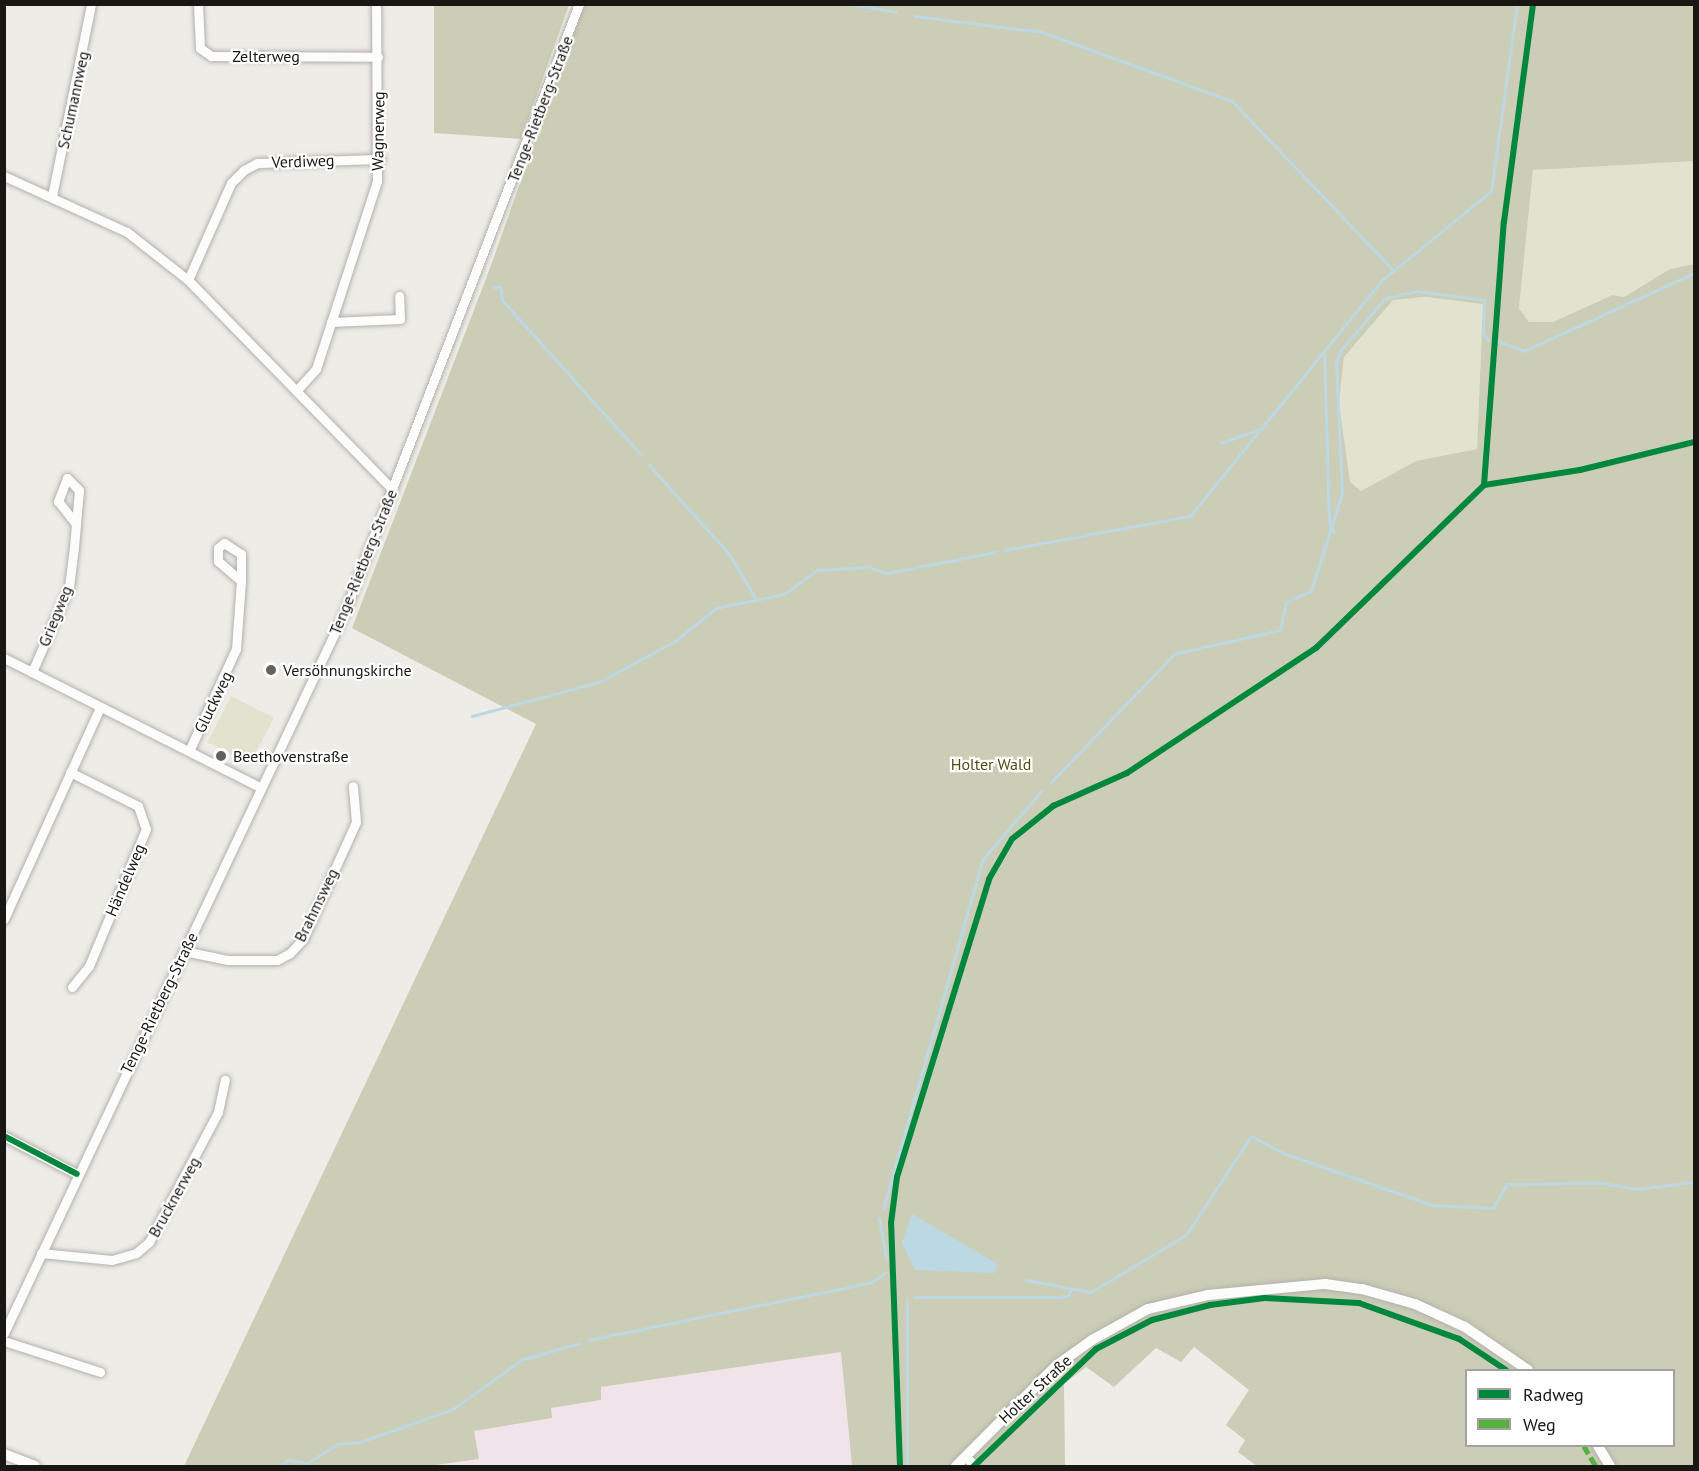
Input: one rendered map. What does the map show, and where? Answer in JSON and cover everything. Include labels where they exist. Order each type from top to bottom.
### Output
[{"type":"street","name":"Schumannweg","points":[[52,196],[91,4]]},
{"type":"street","name":"Zelterweg","points":[[198,4],[200,48],[211,56],[378,57]]},
{"type":"street","name":"Wagnerweg","points":[[297,390],[316,369],[380,159],[376,4]]},
{"type":"street","name":"Tenge-Rietberg-Straße","points":[[4,1333],[345,611],[579,4]]},
{"type":"street","name":"Verdiweg","points":[[188,280],[231,183],[244,170],[257,163],[380,159]]},
{"type":"street","points":[[4,176],[127,232],[188,280],[393,490]]},
{"type":"street","points":[[331,322],[400,319],[399,296]]},
{"type":"street","name":"Griegweg","points":[[32,672],[69,587],[75,523]]},
{"type":"street","name":"Gluckweg","points":[[189,751],[233,659],[241,581]]},
{"type":"street","points":[[4,658],[261,788]]},
{"type":"street","points":[[4,919],[100,707]]},
{"type":"street","name":"Händelweg","points":[[70,772],[138,806],[146,829],[88,966],[72,987]]},
{"type":"street","name":"Brahmsweg","points":[[184,951],[228,960],[277,960],[290,953],[303,939],[356,822],[353,786]]},
{"type":"street","name":"Brucknerweg","points":[[41,1253],[112,1260],[136,1253],[148,1242],[218,1112],[225,1080]]},
{"type":"street","points":[[4,1136],[78,1174]]},
{"type":"street","name":"Holter Straße","points":[[956,1467],[1057,1365],[1092,1340],[1148,1309],[1208,1295],[1325,1284],[1362,1289],[1415,1304],[1464,1327],[1525,1369]]},
{"type":"street","points":[[4,1341],[100,1372]]},
{"type":"street","points":[[1599,1447],[1610,1467]]},
{"type":"street","points":[[4,1454],[35,1467]]},
{"type":"street","points":[[966,1457],[975,1467]]},
{"type":"shaded area","points":[[841,1352],[852,1466],[429,1466],[478,1459],[474,1431],[552,1418],[551,1408],[601,1400],[601,1387]]},
{"type":"green space","points":[[434,5],[569,5],[521,139],[434,133]]},
{"type":"green space","name":"Holter Wald","points":[[583,5],[1694,5],[1694,161],[1533,170],[1519,308],[1529,322],[1553,322],[1612,295],[1624,297],[1670,269],[1694,264],[1694,1466],[1257,1466],[1238,1452],[1245,1440],[1226,1425],[1249,1390],[1194,1347],[1181,1362],[1156,1348],[1114,1387],[1086,1367],[1064,1384],[1065,1466],[852,1466],[841,1352],[601,1387],[601,1400],[551,1408],[552,1418],[474,1431],[479,1459],[429,1466],[184,1466],[536,724],[352,628],[490,268]],"holes":[[[1425,297],[1483,304],[1477,449],[1416,461],[1361,491],[1350,482],[1339,403],[1344,357],[1393,300]]]},
{"type":"green space","points":[[1653,160],[1694,161],[1694,264],[1670,269],[1624,297],[1611,295],[1553,322],[1529,322],[1519,308],[1533,170]]},
{"type":"green space","points":[[1425,297],[1483,304],[1477,449],[1416,461],[1361,491],[1350,483],[1339,403],[1344,357],[1392,300]]},
{"type":"green space","points":[[231,696],[274,718],[250,764],[207,742]]},
{"type":"water","points":[[912,1214],[998,1264],[994,1273],[915,1270],[902,1243]]},
{"type":"waterway","points":[[850,4],[896,12]]},
{"type":"waterway","points":[[1005,550],[1190,516],[1382,280],[1491,191],[1517,4]]},
{"type":"waterway","points":[[915,16],[1042,32],[1232,101],[1392,269]]},
{"type":"waterway","points":[[1497,341],[1524,351],[1694,273]]},
{"type":"waterway","points":[[493,287],[500,287],[502,300],[640,454]]},
{"type":"waterway","points":[[1051,782],[1174,654],[1280,630],[1286,602],[1311,591],[1342,493],[1336,363],[1340,351],[1385,298],[1417,291],[1484,300],[1483,334],[1488,340]]},
{"type":"waterway","points":[[1324,353],[1329,522],[1334,532]]},
{"type":"waterway","points":[[1221,443],[1259,429]]},
{"type":"waterway","points":[[649,465],[730,555],[754,596]]},
{"type":"waterway","points":[[472,716],[599,682],[675,641],[716,608],[784,594],[817,570],[868,567],[887,573],[996,552]]},
{"type":"waterway","points":[[883,1209],[983,859],[1041,791]]},
{"type":"waterway","points":[[1026,1280],[1091,1292],[1186,1235],[1251,1136],[1283,1153],[1432,1205],[1493,1208],[1507,1184],[1602,1183],[1637,1189],[1694,1182]]},
{"type":"waterway","points":[[879,1218],[886,1258]]},
{"type":"waterway","points":[[588,1340],[872,1282],[885,1273]]},
{"type":"waterway","points":[[915,1297],[1058,1297],[1068,1296],[1071,1289]]},
{"type":"waterway","points":[[907,1301],[907,1466]]},
{"type":"waterway","points":[[280,1466],[287,1460],[307,1463],[338,1444],[360,1442],[453,1409],[521,1360],[580,1343]]},
{"type":"marked path","points":[[1585,1447],[1596,1466]]},
{"type":"cycle path","points":[[900,1466],[891,1223],[897,1177],[989,879],[1012,839],[1053,806],[1127,773],[1316,648],[1484,485],[1504,222],[1533,4]]},
{"type":"cycle path","points":[[1484,485],[1580,470],[1694,442]]},
{"type":"cycle path","points":[[4,1136],[77,1174]]},
{"type":"cycle path","points":[[974,1466],[1096,1349],[1152,1320],[1210,1305],[1265,1298],[1359,1303],[1459,1339],[1504,1369]]},
{"type":"place","name":"Versöhnungskirche","points":[[271,670]]},
{"type":"place","name":"Beethovenstraße","points":[[221,756]]}]
